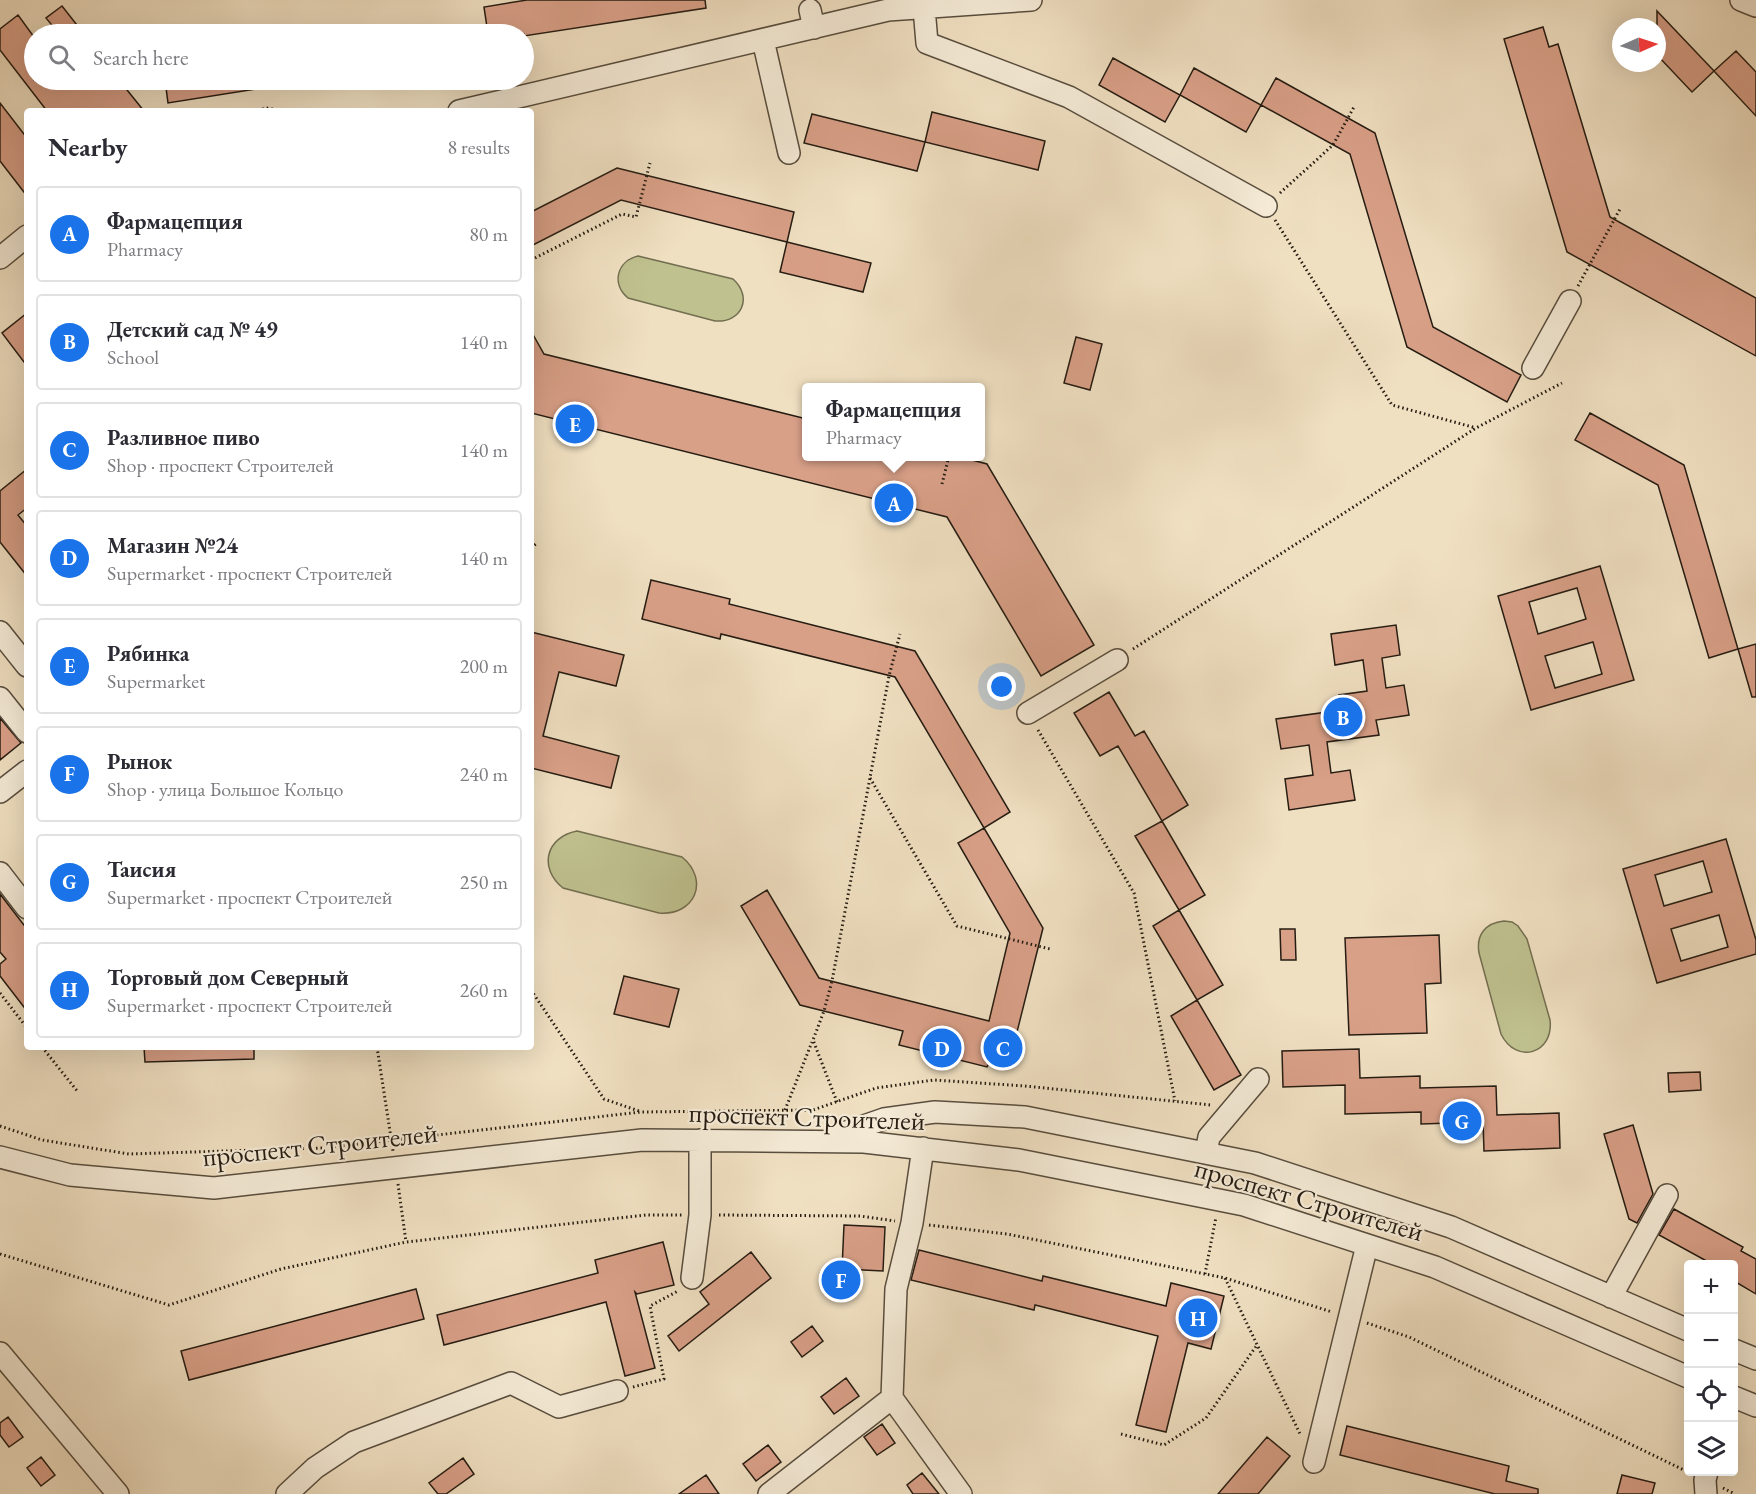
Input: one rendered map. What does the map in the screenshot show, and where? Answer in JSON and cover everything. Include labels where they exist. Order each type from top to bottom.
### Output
[{"type":"street","points":[[472,108],[762,40],[812,19],[888,10],[1031,0]]},
{"type":"street","points":[[1741,0],[1756,6]]},
{"type":"street","points":[[924,8],[927,43],[1069,97],[1266,206]]},
{"type":"street","points":[[762,40],[789,153]]},
{"type":"street","points":[[0,258],[24,238]]},
{"type":"street","points":[[1533,368],[1570,301]]},
{"type":"street","points":[[0,632],[24,662]]},
{"type":"street","points":[[1028,713],[1117,660]]},
{"type":"street","points":[[0,698],[24,728]]},
{"type":"street","points":[[0,792],[24,773]]},
{"type":"street","points":[[0,873],[24,904]]},
{"type":"street","points":[[1206,1153],[1209,1137],[1258,1079]]},
{"type":"street","points":[[820,1141],[884,1119],[935,1112],[1025,1117],[1255,1163],[1451,1227],[1684,1328]]},
{"type":"street","name":"проспект Строителей","points":[[0,1157],[70,1175],[214,1188],[642,1140],[864,1142],[1019,1160],[1245,1205],[1436,1267],[1684,1375]]},
{"type":"street","points":[[692,1278],[700,1215],[700,1140]]},
{"type":"street","points":[[922,1148],[912,1223],[896,1289],[892,1398],[961,1494]]},
{"type":"street","points":[[1611,1297],[1667,1195]]},
{"type":"street","points":[[1314,1462],[1367,1245]]},
{"type":"street","points":[[1738,1352],[1756,1359]]},
{"type":"street","points":[[0,1353],[118,1494]]},
{"type":"street","points":[[287,1494],[315,1468],[354,1442],[511,1383],[559,1407],[616,1391]]},
{"type":"street","points":[[769,1494],[892,1398]]},
{"type":"street","points":[[1738,1398],[1756,1406]]},
{"type":"path","points":[[1354,107],[1333,145],[1266,206],[1392,405],[1476,428]]},
{"type":"path","points":[[534,258],[622,214],[636,217],[650,163]]},
{"type":"path","points":[[1570,301],[1620,208]]},
{"type":"path","points":[[1117,660],[1476,428],[1562,383]]},
{"type":"path","points":[[942,484],[948,461]]},
{"type":"path","points":[[785,1110],[824,1011],[832,981],[889,676],[900,634]]},
{"type":"path","points":[[1028,713],[1134,893],[1175,1101]]},
{"type":"path","points":[[870,778],[957,926],[1050,949]]},
{"type":"path","points":[[0,993],[24,1024]]},
{"type":"path","points":[[534,995],[603,1099],[641,1112]]},
{"type":"path","points":[[813,1040],[837,1102]]},
{"type":"path","points":[[44,1050],[78,1092]]},
{"type":"path","points":[[377,1050],[406,1242]]},
{"type":"path","points":[[0,1126],[42,1140],[129,1154],[321,1148],[641,1112],[813,1110],[876,1088],[934,1080],[1025,1086],[1234,1107]]},
{"type":"path","points":[[0,1254],[169,1305],[281,1269],[406,1242],[646,1215],[860,1216],[1007,1234],[1226,1278],[1409,1337],[1706,1482]]},
{"type":"path","points":[[616,1391],[664,1379],[651,1306],[676,1294],[692,1278]]},
{"type":"path","points":[[1226,1278],[1314,1462]]},
{"type":"path","points":[[1121,1434],[1164,1445],[1206,1419],[1257,1345]]},
{"type":"green space","points":[[638,256],[733,279],[742,293],[742,308],[732,318],[715,321],[628,298],[619,286],[619,274],[625,263]]},
{"type":"green space","points":[[577,831],[682,857],[691,866],[695,876],[697,886],[695,895],[682,909],[659,913],[563,888],[550,872],[549,854],[552,846],[558,840],[566,834]]},
{"type":"green space","points":[[1504,921],[1518,926],[1527,939],[1550,1020],[1550,1032],[1546,1041],[1540,1048],[1533,1051],[1516,1050],[1501,1034],[1479,953],[1479,941],[1483,931],[1492,924]]},
{"type":"building","points":[[527,0],[705,0],[706,8],[534,34],[534,24],[487,24],[484,7]]},
{"type":"building","points":[[62,6],[76,24],[51,24],[46,18]]},
{"type":"building","points":[[1657,11],[1664,18],[1657,18]]},
{"type":"building","points":[[18,15],[25,24],[24,81],[0,50],[0,29]]},
{"type":"building","points":[[1666,20],[1714,71],[1692,92],[1666,65]]},
{"type":"building","points":[[1543,27],[1549,47],[1558,44],[1610,217],[1756,298],[1756,356],[1567,252],[1504,39]]},
{"type":"building","points":[[1736,51],[1756,72],[1756,116],[1714,71]]},
{"type":"building","points":[[1113,58],[1180,95],[1165,122],[1099,85]]},
{"type":"building","points":[[1194,68],[1261,105],[1246,132],[1180,95]]},
{"type":"building","points":[[1276,78],[1375,133],[1433,327],[1521,375],[1507,402],[1407,347],[1350,154],[1261,105]]},
{"type":"building","points":[[31,90],[127,90],[142,108],[45,108]]},
{"type":"building","points":[[166,90],[250,90],[168,103]]},
{"type":"building","points":[[0,103],[24,134],[24,192],[0,161]]},
{"type":"building","points":[[932,112],[1045,141],[1038,170],[925,142]]},
{"type":"building","points":[[812,114],[925,142],[917,171],[804,143]]},
{"type":"building","points":[[617,168],[794,212],[787,242],[621,200],[534,244],[534,210]]},
{"type":"building","points":[[787,242],[871,263],[863,292],[780,272]]},
{"type":"building","points":[[24,315],[24,362],[2,333]]},
{"type":"building","points":[[534,336],[544,354],[802,418],[802,461],[976,461],[987,464],[1094,645],[1041,676],[947,517],[534,414]]},
{"type":"building","points":[[1076,337],[1102,344],[1090,390],[1064,383]]},
{"type":"building","points":[[1590,413],[1684,465],[1738,649],[1709,658],[1658,485],[1575,440]]},
{"type":"building","points":[[24,471],[24,510],[18,515],[24,522],[24,572],[0,542],[0,491]]},
{"type":"building","points":[[1600,566],[1634,680],[1531,710],[1498,596]],"holes":[[[1577,588],[1586,619],[1538,634],[1529,602]],[[1593,642],[1602,674],[1555,688],[1545,656]]]},
{"type":"building","points":[[651,580],[730,599],[729,604],[915,651],[1010,812],[984,828],[895,677],[721,634],[720,639],[642,619]]},
{"type":"building","points":[[1396,625],[1400,655],[1382,658],[1386,688],[1404,685],[1409,715],[1376,720],[1379,735],[1327,742],[1331,773],[1350,770],[1355,800],[1289,810],[1285,779],[1313,775],[1309,745],[1281,749],[1276,719],[1342,710],[1339,695],[1367,691],[1363,660],[1335,665],[1331,634]]},
{"type":"building","points":[[534,633],[624,655],[616,686],[559,672],[543,736],[619,756],[611,788],[534,769]]},
{"type":"building","points":[[1756,644],[1756,697],[1752,697],[1738,649]]},
{"type":"building","points":[[1109,692],[1135,736],[1144,731],[1188,805],[1162,821],[1118,746],[1100,756],[1074,713]]},
{"type":"building","points":[[0,718],[21,743],[0,760]]},
{"type":"building","points":[[1162,821],[1205,895],[1179,910],[1135,836]]},
{"type":"building","points":[[984,828],[1043,928],[1008,1068],[989,1063],[987,1067],[899,1045],[903,1031],[800,1005],[741,906],[767,890],[819,978],[989,1021],[1010,933],[958,843]]},
{"type":"building","points":[[1726,839],[1756,940],[1756,954],[1657,983],[1623,869]],"holes":[[[1703,861],[1712,892],[1664,906],[1655,875]],[[1719,915],[1728,947],[1681,961],[1671,929]]]},
{"type":"building","points":[[0,894],[24,925],[24,1007],[0,976],[0,964],[6,959],[0,952]]},
{"type":"building","points":[[1179,910],[1223,985],[1197,1000],[1153,926]]},
{"type":"building","points":[[1280,929],[1295,929],[1296,960],[1281,960]]},
{"type":"building","points":[[1439,935],[1441,983],[1425,984],[1427,1033],[1349,1035],[1345,938]]},
{"type":"building","points":[[624,976],[679,989],[669,1027],[614,1014]]},
{"type":"building","points":[[1197,1000],[1241,1075],[1214,1090],[1171,1016]]},
{"type":"building","points":[[1359,1049],[1360,1078],[1420,1076],[1420,1088],[1496,1086],[1497,1115],[1559,1113],[1560,1148],[1484,1151],[1483,1122],[1421,1124],[1421,1112],[1345,1114],[1345,1085],[1283,1087],[1282,1051]]},
{"type":"building","points":[[144,1050],[254,1050],[254,1059],[145,1062]]},
{"type":"building","points":[[1700,1072],[1701,1090],[1669,1092],[1668,1073]]},
{"type":"building","points":[[1633,1125],[1653,1194],[1637,1223],[1629,1219],[1604,1134]]},
{"type":"building","points":[[1674,1209],[1743,1247],[1741,1251],[1756,1259],[1756,1294],[1738,1283],[1738,1260],[1705,1260],[1659,1235]]},
{"type":"building","points":[[844,1225],[885,1227],[883,1271],[842,1269]]},
{"type":"building","points":[[663,1242],[674,1285],[637,1294],[635,1292],[655,1368],[625,1376],[606,1302],[444,1345],[437,1315],[598,1273],[595,1260]]},
{"type":"building","points":[[919,1250],[1042,1281],[1043,1276],[1166,1306],[1171,1283],[1224,1296],[1211,1349],[1188,1343],[1166,1432],[1136,1425],[1158,1336],[1035,1305],[1034,1310],[911,1280]]},
{"type":"building","points":[[751,1252],[771,1278],[679,1351],[668,1336],[709,1304],[700,1292]]},
{"type":"building","points":[[416,1289],[424,1319],[189,1380],[181,1351]]},
{"type":"building","points":[[812,1326],[823,1341],[802,1357],[791,1342]]},
{"type":"building","points":[[846,1378],[859,1396],[834,1414],[821,1397]]},
{"type":"building","points":[[8,1417],[23,1437],[9,1447],[0,1435],[0,1423]]},
{"type":"building","points":[[882,1424],[895,1443],[877,1455],[864,1437]]},
{"type":"building","points":[[1347,1426],[1509,1466],[1506,1481],[1538,1489],[1538,1494],[1495,1494],[1340,1455]]},
{"type":"building","points":[[1267,1437],[1290,1456],[1258,1494],[1218,1494]]},
{"type":"building","points":[[768,1445],[781,1462],[756,1481],[743,1464]]},
{"type":"building","points":[[41,1457],[55,1475],[41,1486],[27,1468]]},
{"type":"building","points":[[463,1458],[474,1474],[446,1494],[438,1494],[429,1483]]},
{"type":"building","points":[[922,1473],[939,1494],[913,1494],[907,1485]]},
{"type":"building","points":[[706,1475],[719,1494],[679,1494]]},
{"type":"building","points":[[1622,1475],[1655,1483],[1652,1494],[1617,1494]]},
{"type":"place","name":"Рябинка","points":[[575,424]]},
{"type":"place","name":"Фармацепция","points":[[894,503]]},
{"type":"place","name":"Детский сад № 49","points":[[1343,717]]},
{"type":"place","name":"Магазин №24","points":[[942,1048]]},
{"type":"place","name":"Разливное пиво","points":[[1003,1048]]},
{"type":"place","name":"Таисия","points":[[1462,1121]]},
{"type":"place","name":"Рынок","points":[[841,1280]]},
{"type":"place","name":"Торговый дом Северный","points":[[1198,1318]]}]
